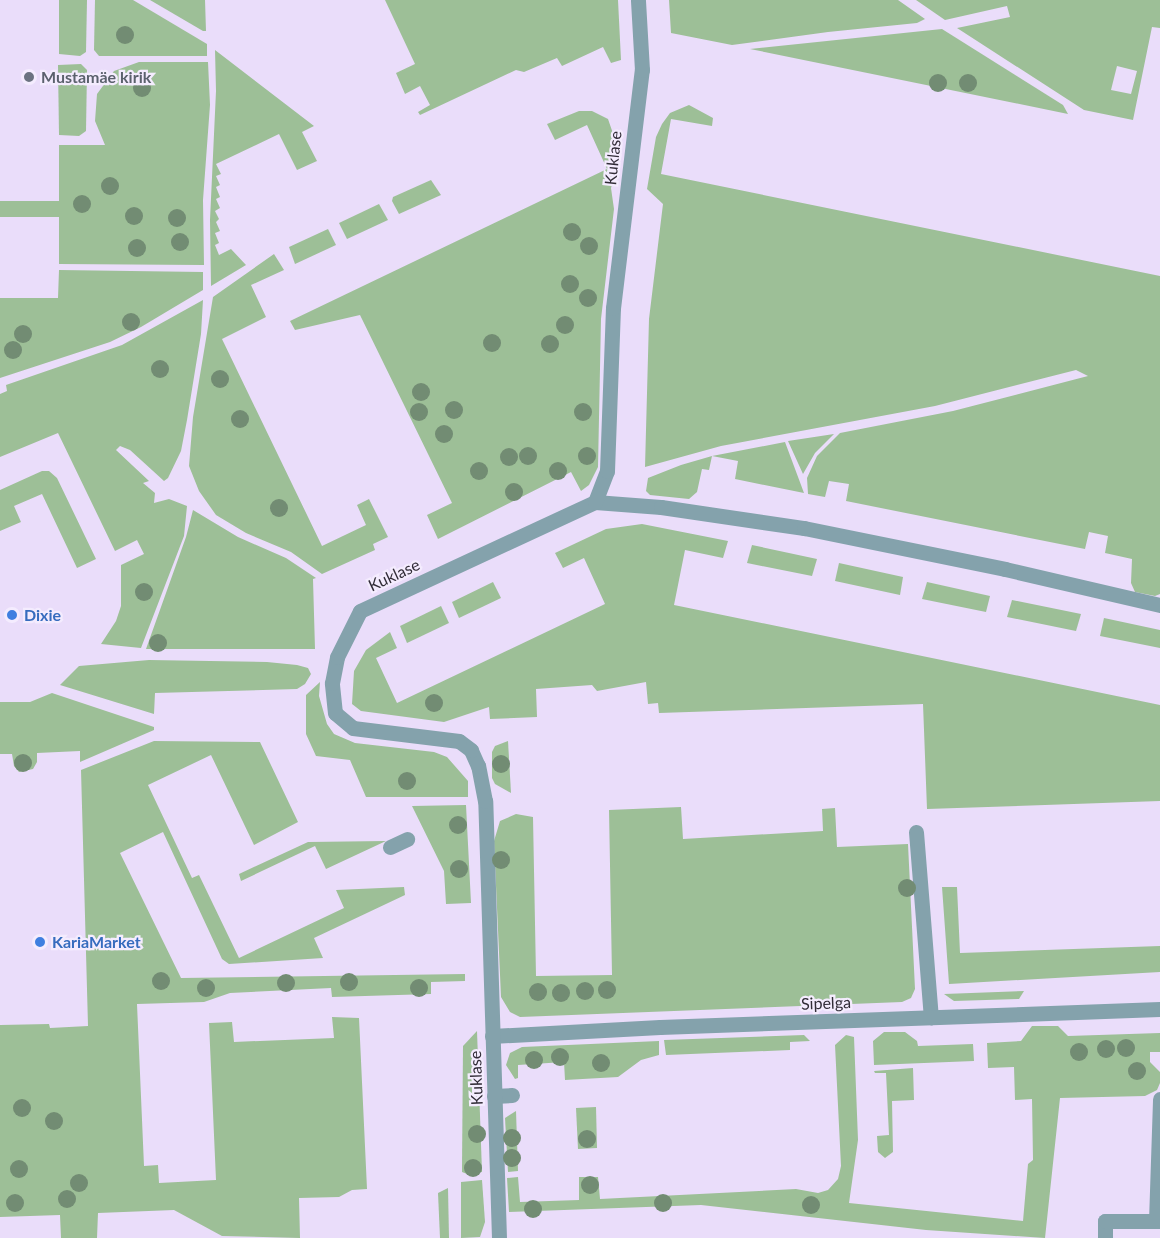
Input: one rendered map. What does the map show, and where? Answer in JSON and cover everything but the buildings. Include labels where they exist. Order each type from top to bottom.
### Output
[{"type":"street","name":"Kuklase","points":[[499,1238],[485,801],[478,766],[471,750],[459,741],[353,728],[335,713],[332,683],[337,657],[360,610],[595,502],[607,471],[613,308],[642,70],[638,0]]},
{"type":"street","points":[[595,502],[691,511],[804,528],[1005,569],[1160,605]]},
{"type":"street","points":[[916,832],[931,1017]]},
{"type":"street","points":[[390,847],[406,839]]},
{"type":"street","name":"Sipelga","points":[[492,1036],[660,1027],[1160,1009]]},
{"type":"street","points":[[494,1096],[512,1095]]},
{"type":"street","points":[[1105,1238],[1105,1221],[1158,1221],[1160,1100]]},
{"type":"green space","points":[[59,0],[87,0],[86,52],[80,56],[59,54]]},
{"type":"green space","points":[[95,0],[133,0],[207,44],[207,56],[99,56],[94,50]]},
{"type":"green space","points":[[150,0],[205,0],[206,31],[203,31]]},
{"type":"green space","points":[[385,0],[618,0],[621,60],[611,63],[603,47],[562,66],[557,58],[524,72],[516,70],[420,115],[418,112],[430,105],[420,86],[405,94],[396,73],[415,64]]},
{"type":"green space","points":[[669,0],[898,0],[925,19],[917,23],[732,45],[671,33]]},
{"type":"green space","points":[[916,0],[1160,0],[1160,28],[1152,27],[1133,120],[1084,110],[957,28],[1010,17],[1007,6],[945,20]],"holes":[[[1117,66],[1137,71],[1131,94],[1111,90]]]},
{"type":"green space","points":[[942,29],[1063,105],[1068,114],[750,49]]},
{"type":"green space","points":[[215,50],[314,126],[302,132],[317,161],[297,170],[279,134],[216,164],[221,174],[216,176],[220,185],[216,187],[220,197],[216,199],[220,208],[215,211],[219,219],[216,222],[220,231],[215,233],[219,243],[215,245],[219,255],[231,249],[246,265],[211,286],[210,220],[216,91]]},
{"type":"green space","points":[[139,62],[208,62],[210,105],[203,200],[204,265],[59,264],[59,217],[0,217],[0,201],[59,201],[59,145],[105,145],[95,121],[97,94],[114,71]]},
{"type":"green space","points":[[81,64],[87,70],[86,131],[79,136],[59,135],[58,65]]},
{"type":"green space","points":[[689,105],[713,118],[712,126],[671,119],[661,174],[1160,276],[1160,594],[1155,596],[1135,592],[1131,583],[1132,559],[1105,553],[1108,536],[1089,532],[1085,549],[846,501],[849,484],[829,481],[825,497],[808,494],[807,478],[817,456],[840,433],[953,411],[1088,376],[1076,370],[935,406],[721,446],[645,467],[649,319],[663,204],[647,189],[656,137],[662,124],[670,113]]},
{"type":"green space","points":[[579,111],[592,111],[608,119],[618,148],[618,163],[611,188],[614,209],[601,319],[598,467],[589,485],[581,491],[571,472],[438,539],[427,515],[452,503],[360,315],[295,330],[290,321],[607,169],[587,125],[555,140],[547,124]]},
{"type":"green space","points":[[431,180],[441,195],[399,214],[392,201],[393,197]]},
{"type":"green space","points":[[379,204],[388,220],[347,239],[339,223]]},
{"type":"green space","points":[[328,229],[336,245],[295,264],[289,247]]},
{"type":"green space","points":[[274,254],[284,270],[251,285],[266,317],[222,339],[322,546],[366,525],[357,505],[369,499],[388,537],[373,544],[375,550],[322,574],[291,552],[246,533],[216,515],[199,491],[189,466],[193,417],[213,297]]},
{"type":"green space","points":[[59,270],[203,272],[203,290],[141,327],[110,342],[0,378],[0,298],[58,298]]},
{"type":"green space","points":[[203,300],[201,334],[181,451],[168,478],[164,481],[130,450],[120,446],[116,450],[149,481],[143,483],[155,493],[154,503],[169,499],[187,506],[184,536],[141,648],[101,644],[116,621],[121,606],[121,565],[144,554],[137,540],[115,551],[58,433],[0,457],[0,394],[7,391],[6,385],[122,345]]},
{"type":"green space","points":[[834,434],[815,453],[803,474],[788,441]]},
{"type":"green space","points":[[785,442],[804,493],[735,479],[738,461],[712,456]]},
{"type":"green space","points":[[712,456],[709,470],[702,469],[697,492],[689,499],[650,495],[646,491],[648,478]]},
{"type":"green space","points":[[42,471],[49,471],[57,478],[96,559],[77,568],[42,494],[14,506],[21,522],[0,531],[0,490]]},
{"type":"green space","points":[[193,510],[238,537],[286,558],[316,578],[313,579],[315,649],[146,649],[186,537]]},
{"type":"green space","points":[[642,524],[728,541],[723,558],[685,550],[674,605],[1160,705],[1160,801],[927,809],[923,704],[659,713],[658,703],[648,704],[646,682],[597,691],[592,685],[536,689],[537,717],[490,719],[489,707],[444,722],[361,711],[352,704],[354,671],[366,650],[390,632],[397,648],[376,658],[397,703],[605,604],[584,558],[563,568],[555,553],[606,529]]},
{"type":"green space","points":[[752,545],[817,559],[812,576],[747,563]]},
{"type":"green space","points":[[839,563],[903,577],[900,595],[835,581]]},
{"type":"green space","points":[[493,582],[501,598],[459,618],[452,602]]},
{"type":"green space","points":[[927,582],[990,596],[986,612],[922,599]]},
{"type":"green space","points":[[1012,600],[1081,614],[1076,631],[1007,617]]},
{"type":"green space","points":[[441,606],[449,623],[407,643],[400,626]]},
{"type":"green space","points":[[1104,618],[1160,630],[1160,648],[1100,636]]},
{"type":"green space","points":[[149,660],[267,662],[308,668],[311,674],[305,684],[297,689],[155,693],[154,714],[60,685],[79,666]]},
{"type":"green space","points":[[320,682],[319,696],[327,724],[334,734],[355,743],[434,752],[447,757],[468,781],[468,797],[366,797],[350,760],[316,756],[306,734],[306,695]]},
{"type":"green space","points":[[52,693],[154,727],[154,730],[80,762],[80,751],[37,753],[37,762],[33,769],[19,772],[14,766],[12,754],[0,754],[0,702],[30,702]]},
{"type":"green space","points":[[154,741],[260,742],[298,822],[254,845],[211,755],[148,785],[192,878],[199,875],[239,958],[344,908],[336,890],[404,887],[405,895],[314,938],[323,958],[229,964],[222,959],[163,832],[120,853],[181,978],[465,974],[465,981],[431,982],[431,994],[332,997],[331,988],[230,993],[204,1002],[137,1004],[144,1166],[158,1165],[159,1183],[216,1180],[209,1023],[232,1022],[234,1042],[334,1038],[332,1017],[359,1018],[367,1189],[352,1190],[339,1197],[299,1198],[300,1238],[222,1236],[174,1210],[98,1213],[97,1238],[61,1238],[60,1215],[0,1217],[0,1025],[49,1024],[50,1028],[88,1026],[81,770]]},
{"type":"green space","points":[[508,741],[511,793],[495,784],[492,778],[492,752],[495,746]]},
{"type":"green space","points":[[466,805],[471,903],[446,904],[444,871],[412,806]]},
{"type":"green space","points":[[681,807],[683,839],[823,831],[822,809],[835,808],[837,847],[908,844],[915,989],[911,998],[902,1002],[520,1017],[510,1012],[501,997],[494,841],[500,821],[516,814],[533,817],[536,976],[612,975],[609,810]]},
{"type":"green space","points":[[386,841],[326,869],[315,846],[241,881],[239,874],[308,842]]},
{"type":"green space","points":[[942,887],[957,887],[960,953],[1160,946],[1160,972],[949,984]]},
{"type":"green space","points":[[1024,991],[1019,999],[954,1001],[944,994]]},
{"type":"green space","points":[[1032,1026],[1058,1026],[1068,1036],[1160,1033],[1160,1052],[1150,1052],[1150,1062],[1160,1072],[1160,1083],[1157,1090],[1145,1096],[1060,1098],[1045,1238],[926,1230],[701,1205],[509,1212],[507,1178],[518,1177],[520,1202],[579,1200],[579,1177],[598,1177],[600,1199],[796,1189],[818,1193],[828,1190],[838,1179],[841,1166],[835,1045],[846,1035],[854,1037],[858,1140],[849,1203],[1023,1221],[1028,1164],[1033,1160],[1032,1099],[1015,1100],[1014,1067],[988,1068],[987,1043],[1021,1041]]},
{"type":"green space","points":[[477,1031],[482,1172],[467,1174],[462,1172],[463,1046]]},
{"type":"green space","points":[[884,1032],[905,1032],[917,1041],[918,1046],[973,1044],[974,1061],[874,1065],[873,1041]]},
{"type":"green space","points":[[804,1035],[810,1041],[790,1042],[790,1050],[666,1055],[664,1040]]},
{"type":"green space","points":[[659,1041],[659,1055],[641,1060],[618,1077],[565,1080],[564,1062],[518,1065],[518,1078],[515,1079],[506,1065],[510,1053],[522,1047]]},
{"type":"green space","points":[[913,1068],[914,1100],[892,1101],[893,1152],[885,1158],[878,1152],[877,1136],[889,1135],[886,1073],[875,1073],[874,1071]]},
{"type":"green space","points":[[596,1107],[597,1148],[578,1149],[576,1108]]},
{"type":"green space","points":[[516,1111],[518,1171],[508,1172],[505,1118]]},
{"type":"green space","points":[[482,1180],[485,1222],[480,1237],[461,1238],[461,1182]]},
{"type":"green space","points":[[448,1188],[449,1238],[440,1238],[438,1193]]},
{"type":"place","name":"Mustamäe kirik","points":[[29,77]]},
{"type":"place","name":"Dixie","points":[[12,615]]},
{"type":"place","name":"KariaMarket","points":[[40,942]]}]
